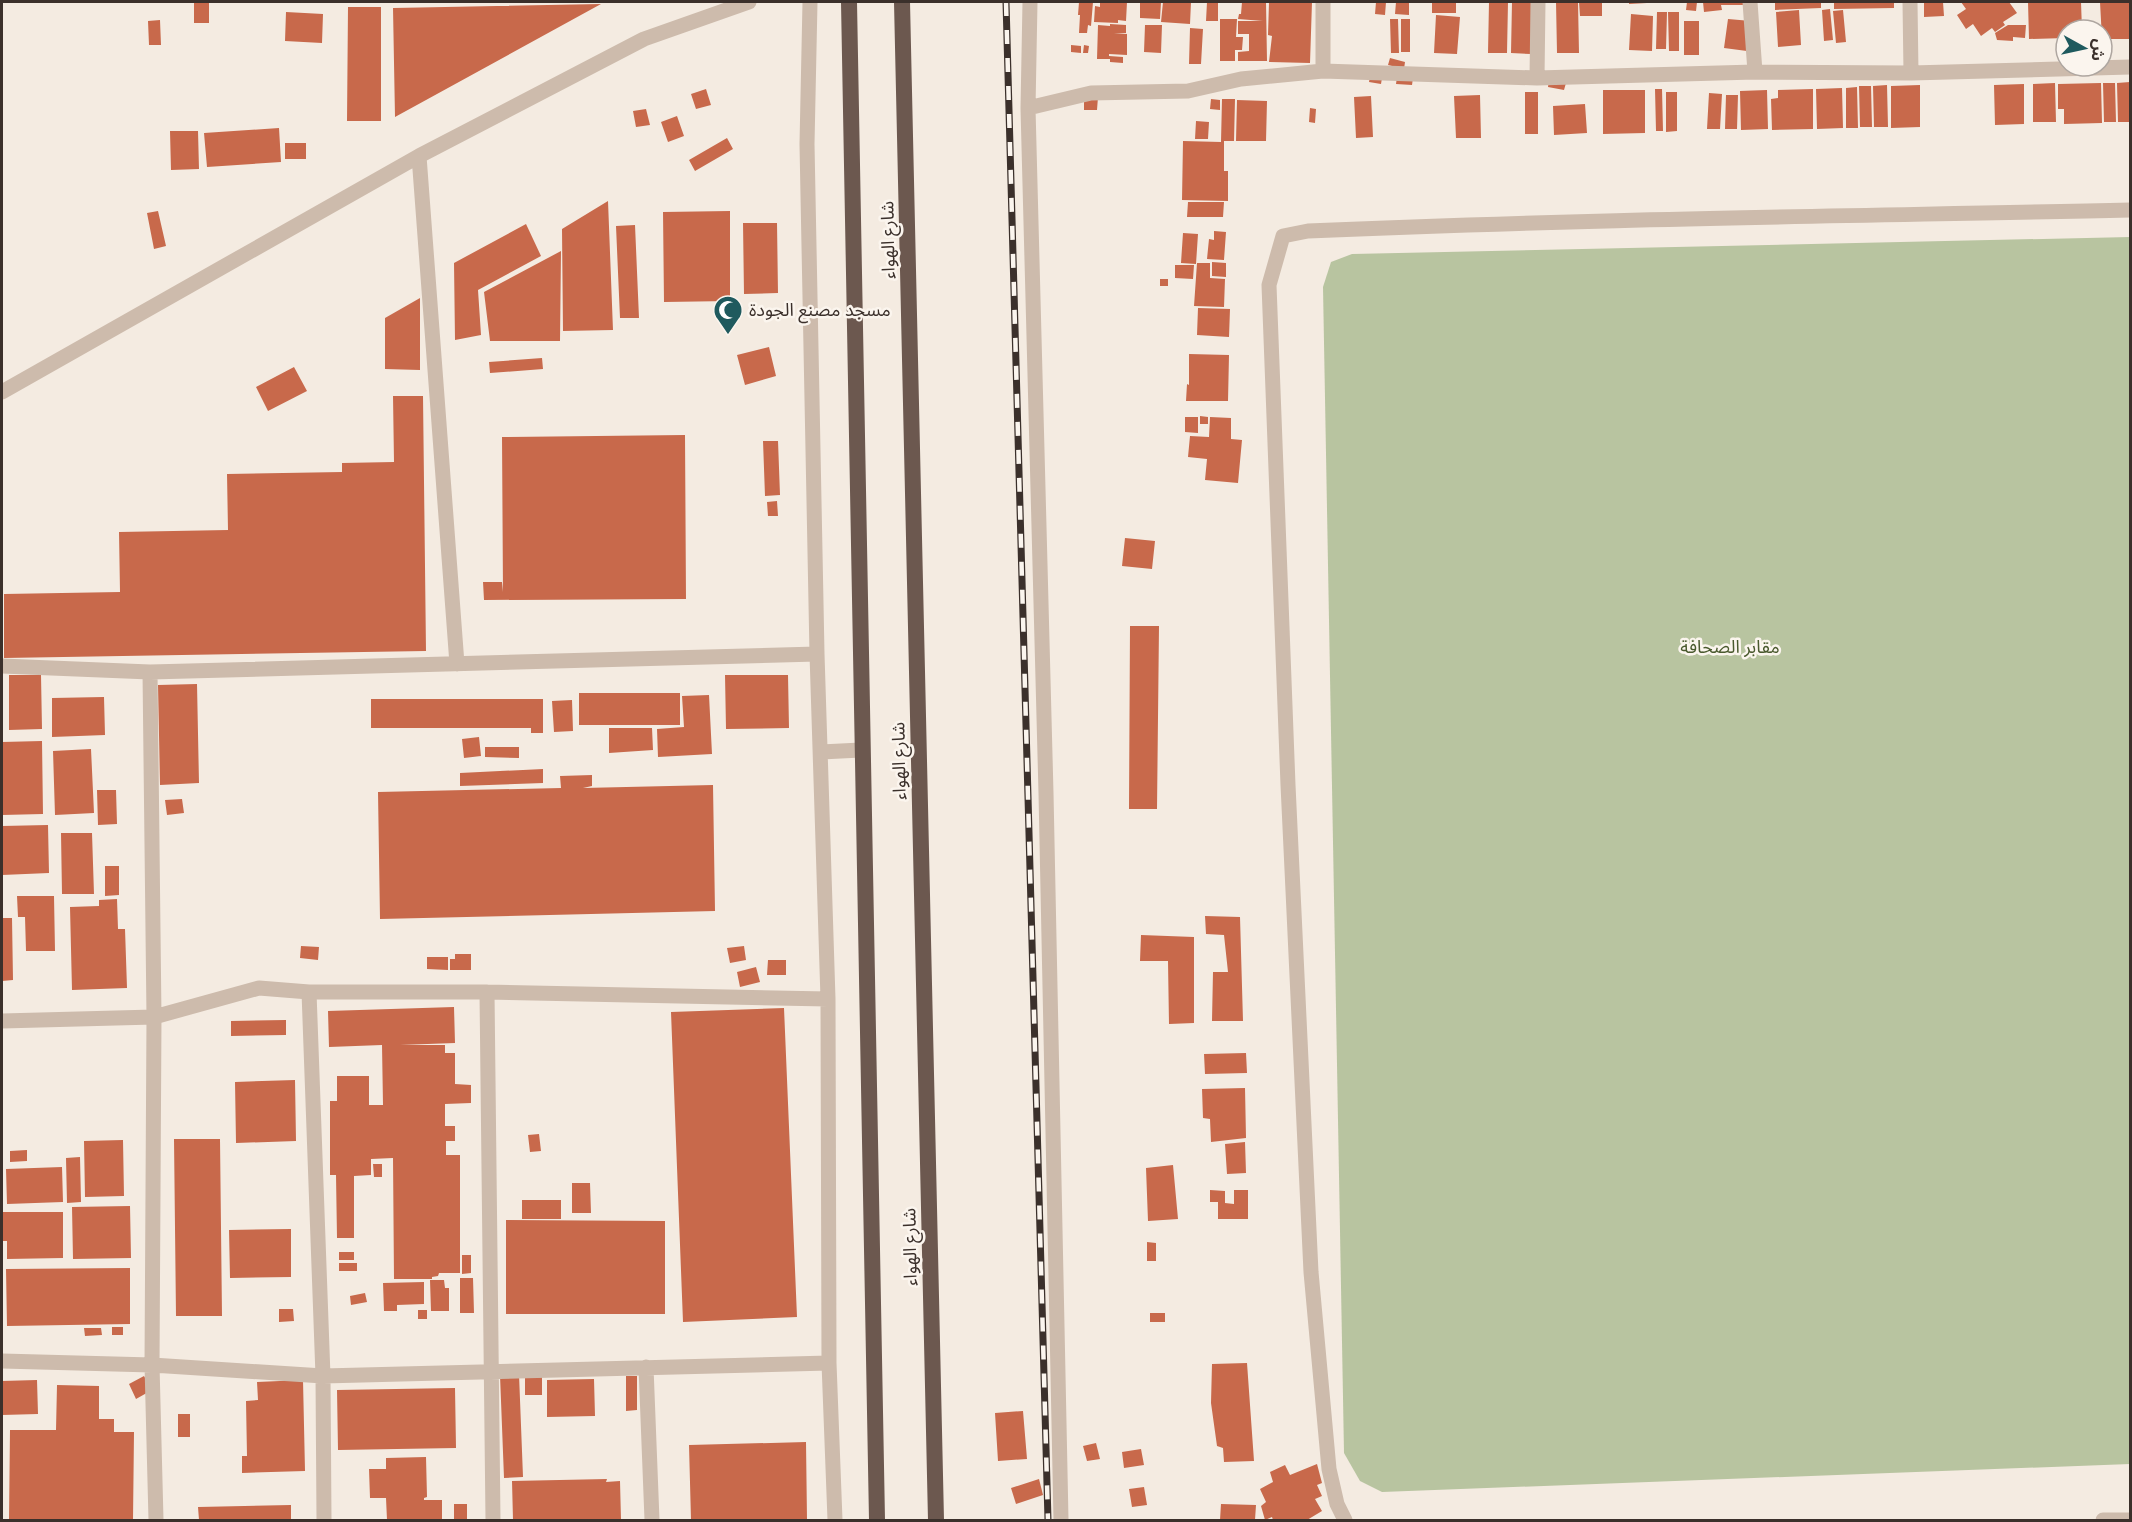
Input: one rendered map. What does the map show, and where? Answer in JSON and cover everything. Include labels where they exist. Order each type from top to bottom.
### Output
[{"type":"highway","name":"شارع الهواء","points":[[849,2],[877,1521]]},
{"type":"highway","name":"شارع الهواء","points":[[902,2],[936,1521]]},
{"type":"street","points":[[2,392],[419,156],[644,39],[749,2]]},
{"type":"street","points":[[810,2],[807,144],[817,654],[828,999],[829,1363],[835,1521]]},
{"type":"street","points":[[1030,2],[1027,57],[1028,108],[1046,805],[1060,1521]]},
{"type":"street","points":[[1323,2],[1323,71]]},
{"type":"street","points":[[1537,78],[1538,2]]},
{"type":"street","points":[[1750,2],[1755,72]]},
{"type":"street","points":[[1910,2],[1911,73]]},
{"type":"street","points":[[1028,108],[1070,100],[1091,93],[1188,92],[1241,79],[1323,71],[1537,78],[1755,72],[1911,73],[2130,67]]},
{"type":"street","points":[[419,156],[458,664]]},
{"type":"street","points":[[1345,1521],[1337,1504],[1329,1469],[1311,1272],[1288,784],[1269,285],[1283,236],[1308,231],[1504,223],[2130,210]]},
{"type":"street","points":[[2,666],[150,672],[817,654]]},
{"type":"street","points":[[150,672],[154,1017],[152,1365],[156,1521]]},
{"type":"street","points":[[820,752],[861,750]]},
{"type":"street","points":[[2,1021],[154,1017],[259,988],[309,992],[487,992],[828,999]]},
{"type":"street","points":[[309,992],[323,1376],[324,1521]]},
{"type":"street","points":[[487,992],[493,1521]]},
{"type":"street","points":[[2,1360],[152,1365],[323,1376],[829,1363]]},
{"type":"street","points":[[646,1367],[652,1521]]},
{"type":"street","points":[[2103,1521],[2130,1520]]},
{"type":"green space","name":"مقابر الصحافة","points":[[2130,237],[2130,1464],[1382,1492],[1360,1481],[1344,1453],[1323,287],[1331,262],[1352,254]]},
{"type":"building","points":[[194,2],[209,2],[209,23],[194,23]]},
{"type":"building","points":[[1079,2],[1093,2],[1091,26],[1088,25],[1087,33],[1079,33]]},
{"type":"building","points":[[1100,2],[1127,2],[1126,21],[1094,22],[1095,6],[1100,7]]},
{"type":"building","points":[[1140,2],[1161,2],[1160,19],[1140,18]]},
{"type":"building","points":[[1163,2],[1191,2],[1190,24],[1161,22]]},
{"type":"building","points":[[1207,2],[1218,2],[1218,21],[1206,21]]},
{"type":"building","points":[[1242,2],[1266,2],[1267,61],[1238,61],[1238,52],[1249,51],[1249,34],[1238,34],[1238,21],[1263,21],[1238,19]]},
{"type":"building","points":[[1269,2],[1312,2],[1310,63],[1269,62],[1272,36],[1268,35]]},
{"type":"building","points":[[1376,2],[1386,2],[1385,15],[1375,14]]},
{"type":"building","points":[[1396,2],[1409,2],[1409,15],[1395,14]]},
{"type":"building","points":[[1432,2],[1456,2],[1456,13],[1432,13]]},
{"type":"building","points":[[1489,2],[1508,2],[1507,53],[1488,53]]},
{"type":"building","points":[[1512,2],[1532,2],[1531,54],[1511,53]]},
{"type":"building","points":[[1556,2],[1578,2],[1579,53],[1557,53]]},
{"type":"building","points":[[1579,2],[1602,2],[1602,16],[1580,16]]},
{"type":"building","points":[[1629,2],[1647,2],[1647,3],[1629,4]]},
{"type":"building","points":[[1687,2],[1697,2],[1696,11],[1686,10]]},
{"type":"building","points":[[1703,2],[1746,2],[1746,5],[1721,5],[1722,10],[1704,12]]},
{"type":"building","points":[[1775,2],[1821,2],[1821,8],[1775,10]]},
{"type":"building","points":[[1834,2],[1894,2],[1894,8],[1834,9]]},
{"type":"building","points":[[1924,2],[1943,2],[1944,16],[1924,17]]},
{"type":"building","points":[[1961,2],[2009,2],[2017,13],[2003,22],[2005,25],[1995,32],[1992,28],[1981,36],[1973,24],[1966,29],[1957,15],[1966,9]]},
{"type":"building","points":[[2028,2],[2081,2],[2082,18],[2054,18],[2054,38],[2029,39]]},
{"type":"building","points":[[2100,2],[2130,2],[2130,39],[2114,39],[2114,18],[2101,18]]},
{"type":"building","points":[[601,4],[395,117],[393,8]]},
{"type":"building","points":[[348,7],[381,7],[381,121],[347,121]]},
{"type":"building","points":[[1830,9],[1833,40],[1824,41],[1822,10]]},
{"type":"building","points":[[1799,10],[1801,45],[1778,47],[1776,12]]},
{"type":"building","points":[[1843,10],[1846,42],[1836,43],[1833,11]]},
{"type":"building","points":[[286,12],[323,14],[322,43],[285,41]]},
{"type":"building","points":[[1657,12],[1667,12],[1666,49],[1656,49]]},
{"type":"building","points":[[1668,12],[1679,12],[1679,51],[1669,51]]},
{"type":"building","points":[[1631,14],[1653,16],[1652,51],[1629,50]]},
{"type":"building","points":[[1436,15],[1460,17],[1457,54],[1434,53]]},
{"type":"building","points":[[1220,19],[1237,19],[1236,37],[1243,37],[1242,50],[1235,50],[1235,61],[1220,61]]},
{"type":"building","points":[[1390,19],[1398,19],[1399,53],[1391,53]]},
{"type":"building","points":[[1401,19],[1410,19],[1410,52],[1401,52]]},
{"type":"building","points":[[1728,19],[1751,21],[1747,51],[1724,48]]},
{"type":"building","points":[[160,20],[161,45],[149,45],[148,21]]},
{"type":"building","points":[[1684,21],[1699,21],[1699,55],[1684,55]]},
{"type":"building","points":[[1110,24],[1126,25],[1126,33],[1114,33],[1127,34],[1127,55],[1109,54],[1109,56],[1123,57],[1123,63],[1110,62],[1110,59],[1097,59],[1098,25],[1110,26]]},
{"type":"building","points":[[1145,25],[1162,25],[1161,53],[1144,52]]},
{"type":"building","points":[[2008,25],[2026,25],[2025,38],[2013,37],[2013,41],[1997,40],[1995,33]]},
{"type":"building","points":[[1190,28],[1203,29],[1201,64],[1189,64]]},
{"type":"building","points":[[1071,45],[1081,46],[1081,53],[1071,52]]},
{"type":"building","points":[[1084,45],[1089,46],[1088,53],[1083,53]]},
{"type":"building","points":[[1390,58],[1405,62],[1404,69],[1388,65]]},
{"type":"building","points":[[1370,76],[1382,78],[1381,84],[1369,82]]},
{"type":"building","points":[[1397,77],[1413,78],[1412,85],[1396,84]]},
{"type":"building","points":[[1549,79],[1566,83],[1564,90],[1548,87]]},
{"type":"building","points":[[2130,82],[2130,122],[2118,122],[2117,83]]},
{"type":"building","points":[[2055,83],[2056,122],[2033,122],[2033,84]]},
{"type":"building","points":[[2101,83],[2102,123],[2064,124],[2064,109],[2058,109],[2058,84]]},
{"type":"building","points":[[2103,83],[2115,83],[2116,122],[2104,122]]},
{"type":"building","points":[[2024,84],[2024,124],[1995,125],[1994,85]]},
{"type":"building","points":[[1887,85],[1888,127],[1874,127],[1873,86]]},
{"type":"building","points":[[1920,85],[1920,127],[1891,128],[1891,86]]},
{"type":"building","points":[[1859,86],[1871,86],[1872,127],[1860,127]]},
{"type":"building","points":[[1857,87],[1858,128],[1846,128],[1846,88]]},
{"type":"building","points":[[1842,88],[1843,128],[1817,129],[1816,89]]},
{"type":"building","points":[[706,89],[711,105],[696,109],[691,94]]},
{"type":"building","points":[[1655,89],[1662,89],[1663,131],[1656,131]]},
{"type":"building","points":[[1813,89],[1813,129],[1772,130],[1771,99],[1778,98],[1778,90]]},
{"type":"building","points":[[1603,90],[1645,90],[1645,133],[1603,134]]},
{"type":"building","points":[[1767,90],[1768,129],[1741,130],[1740,91]]},
{"type":"building","points":[[1525,92],[1538,92],[1538,134],[1525,134]]},
{"type":"building","points":[[1666,92],[1677,92],[1677,131],[1666,132]]},
{"type":"building","points":[[1709,93],[1722,94],[1720,129],[1707,129]]},
{"type":"building","points":[[1480,95],[1481,138],[1456,138],[1454,96]]},
{"type":"building","points":[[1726,95],[1738,95],[1737,129],[1725,129]]},
{"type":"building","points":[[1084,96],[1098,97],[1097,110],[1084,110]]},
{"type":"building","points":[[1371,96],[1373,137],[1356,138],[1354,97]]},
{"type":"building","points":[[1211,99],[1220,100],[1220,110],[1210,109]]},
{"type":"building","points":[[1222,99],[1235,99],[1234,141],[1224,141],[1224,171],[1228,171],[1228,201],[1182,200],[1183,141],[1221,142]]},
{"type":"building","points":[[1237,100],[1267,101],[1266,141],[1236,141]]},
{"type":"building","points":[[1585,104],[1587,133],[1554,135],[1553,106]]},
{"type":"building","points":[[1310,108],[1316,109],[1315,123],[1309,122]]},
{"type":"building","points":[[646,109],[650,125],[636,127],[633,111]]},
{"type":"building","points":[[677,116],[684,136],[668,142],[661,122]]},
{"type":"building","points":[[1196,121],[1209,122],[1208,139],[1195,139]]},
{"type":"building","points":[[279,128],[281,162],[207,167],[204,133]]},
{"type":"building","points":[[170,131],[198,131],[199,169],[171,170]]},
{"type":"building","points":[[727,138],[733,149],[695,171],[689,160]]},
{"type":"building","points":[[285,143],[306,143],[306,159],[285,159]]},
{"type":"building","points":[[608,201],[613,330],[563,331],[562,229]]},
{"type":"building","points":[[1188,202],[1224,202],[1223,217],[1187,217]]},
{"type":"building","points":[[158,211],[166,246],[154,249],[147,213]]},
{"type":"building","points":[[730,211],[730,301],[664,302],[663,212]]},
{"type":"building","points":[[743,223],[777,223],[778,293],[744,294]]},
{"type":"building","points":[[526,224],[541,256],[478,290],[481,335],[455,340],[454,263]]},
{"type":"building","points":[[635,225],[639,318],[620,318],[616,226]]},
{"type":"building","points":[[1214,231],[1226,232],[1224,260],[1207,259],[1209,239],[1214,240]]},
{"type":"building","points":[[1183,233],[1198,234],[1196,264],[1181,263]]},
{"type":"building","points":[[561,251],[560,341],[490,341],[484,292]]},
{"type":"building","points":[[1212,262],[1226,263],[1226,277],[1212,276]]},
{"type":"building","points":[[1197,263],[1210,263],[1210,278],[1225,279],[1224,307],[1194,306]]},
{"type":"building","points":[[1175,265],[1194,265],[1193,279],[1175,278]]},
{"type":"building","points":[[1160,279],[1168,279],[1168,286],[1160,286]]},
{"type":"building","points":[[420,298],[420,370],[385,369],[385,318]]},
{"type":"building","points":[[1198,308],[1230,309],[1229,337],[1197,335]]},
{"type":"building","points":[[769,347],[776,376],[745,385],[737,355]]},
{"type":"building","points":[[1189,354],[1229,355],[1228,401],[1186,401],[1187,384],[1189,385]]},
{"type":"building","points":[[542,358],[543,369],[490,373],[489,362]]},
{"type":"building","points":[[294,367],[307,391],[268,411],[256,387]]},
{"type":"building","points":[[393,396],[423,396],[426,651],[4,658],[4,594],[120,592],[119,532],[228,530],[227,474],[342,472],[342,463],[394,462]]},
{"type":"building","points":[[1200,416],[1208,417],[1208,424],[1200,424]]},
{"type":"building","points":[[1185,417],[1198,417],[1198,433],[1185,432]]},
{"type":"building","points":[[1210,417],[1231,418],[1231,439],[1242,440],[1238,483],[1205,480],[1207,459],[1188,457],[1190,436],[1209,437]]},
{"type":"building","points":[[685,435],[686,599],[484,600],[483,582],[502,582],[503,592],[502,437]]},
{"type":"building","points":[[763,441],[778,441],[780,495],[765,496]]},
{"type":"building","points":[[777,501],[778,516],[768,516],[767,502]]},
{"type":"building","points":[[1125,538],[1155,541],[1152,569],[1122,566]]},
{"type":"building","points":[[1130,626],[1159,626],[1157,809],[1129,809]]},
{"type":"building","points":[[9,675],[41,675],[42,729],[9,730]]},
{"type":"building","points":[[725,675],[788,675],[789,728],[726,729]]},
{"type":"building","points":[[197,684],[199,783],[160,785],[158,685]]},
{"type":"building","points":[[579,693],[680,693],[680,725],[579,725]]},
{"type":"building","points":[[709,695],[712,754],[658,757],[657,729],[684,727],[682,696]]},
{"type":"building","points":[[104,697],[105,735],[52,737],[52,698]]},
{"type":"building","points":[[371,699],[543,699],[543,733],[531,733],[531,728],[371,728]]},
{"type":"building","points":[[572,700],[573,731],[554,732],[552,701]]},
{"type":"building","points":[[609,728],[652,728],[653,750],[609,753]]},
{"type":"building","points":[[479,737],[481,756],[464,758],[462,739]]},
{"type":"building","points":[[42,741],[43,814],[2,815],[2,742]]},
{"type":"building","points":[[485,747],[519,747],[519,758],[485,757]]},
{"type":"building","points":[[91,749],[94,813],[55,815],[53,751]]},
{"type":"building","points":[[543,769],[543,783],[460,786],[460,773]]},
{"type":"building","points":[[592,775],[592,786],[583,788],[713,785],[715,911],[380,919],[378,792],[561,788],[560,776]]},
{"type":"building","points":[[97,790],[116,790],[117,824],[98,825]]},
{"type":"building","points":[[182,799],[184,813],[167,815],[165,800]]},
{"type":"building","points":[[48,825],[49,873],[2,875],[2,826]]},
{"type":"building","points":[[61,833],[92,833],[94,894],[62,894]]},
{"type":"building","points":[[105,866],[119,866],[119,895],[105,896]]},
{"type":"building","points":[[17,896],[54,896],[55,951],[26,951],[25,917],[18,917]]},
{"type":"building","points":[[117,899],[118,929],[125,929],[127,988],[72,990],[70,907],[99,906],[99,900]]},
{"type":"building","points":[[1205,916],[1240,917],[1243,1021],[1212,1021],[1213,972],[1228,972],[1224,935],[1206,934]]},
{"type":"building","points":[[2,918],[12,918],[13,980],[2,981]]},
{"type":"building","points":[[1141,935],[1194,937],[1194,1023],[1169,1024],[1168,961],[1140,961]]},
{"type":"building","points":[[301,946],[319,947],[318,960],[300,958]]},
{"type":"building","points":[[744,946],[746,960],[730,963],[727,948]]},
{"type":"building","points":[[455,954],[471,954],[471,970],[450,970],[450,959],[455,959]]},
{"type":"building","points":[[427,957],[448,957],[448,970],[427,969]]},
{"type":"building","points":[[768,960],[786,960],[786,975],[767,975]]},
{"type":"building","points":[[756,967],[760,982],[740,987],[737,972]]},
{"type":"building","points":[[454,1007],[455,1043],[400,1045],[445,1045],[445,1053],[455,1053],[455,1084],[471,1085],[471,1103],[445,1104],[445,1126],[455,1126],[455,1141],[446,1141],[446,1155],[460,1155],[460,1273],[439,1273],[432,1279],[394,1279],[393,1158],[371,1159],[371,1175],[354,1176],[354,1238],[337,1238],[336,1175],[330,1175],[330,1101],[337,1101],[337,1076],[369,1076],[369,1105],[383,1105],[382,1045],[329,1047],[328,1011]]},
{"type":"building","points":[[784,1008],[797,1317],[683,1322],[671,1012]]},
{"type":"building","points":[[286,1020],[286,1035],[231,1036],[231,1021]]},
{"type":"building","points":[[1246,1053],[1247,1073],[1205,1074],[1204,1054]]},
{"type":"building","points":[[295,1080],[296,1141],[236,1143],[235,1082]]},
{"type":"building","points":[[1245,1088],[1246,1138],[1211,1142],[1210,1119],[1203,1118],[1202,1089]]},
{"type":"building","points":[[539,1134],[541,1151],[530,1152],[528,1135]]},
{"type":"building","points":[[174,1139],[220,1139],[222,1316],[176,1316]]},
{"type":"building","points":[[123,1140],[124,1196],[85,1197],[84,1141]]},
{"type":"building","points":[[1245,1142],[1246,1173],[1227,1174],[1225,1144]]},
{"type":"building","points":[[27,1150],[27,1161],[10,1162],[10,1151]]},
{"type":"building","points":[[80,1157],[81,1202],[67,1203],[66,1158]]},
{"type":"building","points":[[373,1164],[382,1164],[382,1177],[374,1177]]},
{"type":"building","points":[[1173,1165],[1178,1219],[1148,1221],[1146,1168]]},
{"type":"building","points":[[62,1167],[63,1202],[7,1204],[6,1169]]},
{"type":"building","points":[[572,1183],[590,1183],[591,1213],[572,1213]]},
{"type":"building","points":[[1210,1190],[1225,1191],[1225,1203],[1234,1204],[1234,1190],[1248,1190],[1248,1219],[1218,1219],[1218,1202],[1210,1202]]},
{"type":"building","points":[[522,1200],[561,1200],[561,1219],[522,1219]]},
{"type":"building","points":[[130,1206],[131,1258],[73,1259],[72,1207]]},
{"type":"building","points":[[2,1212],[63,1212],[63,1258],[7,1259],[7,1241],[2,1241]]},
{"type":"building","points":[[506,1220],[665,1221],[665,1314],[506,1314]]},
{"type":"building","points":[[291,1229],[291,1277],[230,1278],[229,1230]]},
{"type":"building","points":[[1147,1242],[1156,1243],[1156,1261],[1147,1261]]},
{"type":"building","points":[[339,1252],[354,1252],[354,1260],[339,1260]]},
{"type":"building","points":[[462,1255],[471,1255],[471,1273],[462,1274]]},
{"type":"building","points":[[339,1263],[357,1263],[357,1271],[339,1271]]},
{"type":"building","points":[[130,1268],[130,1324],[7,1326],[6,1269]]},
{"type":"building","points":[[460,1278],[473,1278],[474,1313],[460,1313]]},
{"type":"building","points":[[430,1280],[444,1280],[445,1288],[449,1288],[449,1311],[431,1311]]},
{"type":"building","points":[[424,1282],[424,1304],[397,1305],[397,1311],[384,1311],[383,1283]]},
{"type":"building","points":[[365,1293],[367,1302],[351,1305],[350,1296]]},
{"type":"building","points":[[279,1309],[293,1309],[294,1321],[279,1322]]},
{"type":"building","points":[[418,1310],[427,1310],[427,1319],[418,1319]]},
{"type":"building","points":[[1150,1313],[1165,1313],[1165,1322],[1150,1322]]},
{"type":"building","points":[[112,1327],[123,1327],[123,1335],[112,1335]]},
{"type":"building","points":[[84,1328],[101,1328],[102,1335],[85,1336]]},
{"type":"building","points":[[1247,1363],[1254,1461],[1224,1462],[1223,1448],[1217,1446],[1211,1403],[1212,1364]]},
{"type":"building","points":[[519,1374],[523,1477],[504,1478],[500,1375]]},
{"type":"building","points":[[144,1376],[152,1390],[136,1399],[129,1384]]},
{"type":"building","points":[[626,1376],[637,1376],[637,1410],[626,1411]]},
{"type":"building","points":[[542,1377],[542,1395],[525,1395],[525,1378]]},
{"type":"building","points":[[594,1379],[595,1416],[547,1417],[547,1380]]},
{"type":"building","points":[[37,1380],[38,1414],[2,1415],[2,1381]]},
{"type":"building","points":[[303,1380],[305,1471],[242,1473],[242,1456],[247,1456],[246,1401],[258,1400],[257,1382]]},
{"type":"building","points":[[57,1385],[99,1386],[99,1419],[114,1419],[114,1432],[134,1432],[133,1520],[9,1520],[10,1430],[56,1430]]},
{"type":"building","points":[[455,1388],[456,1448],[338,1450],[337,1390]]},
{"type":"building","points":[[1023,1411],[1027,1459],[998,1461],[995,1413]]},
{"type":"building","points":[[178,1414],[190,1414],[190,1437],[178,1437]]},
{"type":"building","points":[[806,1442],[807,1520],[691,1520],[689,1445]]},
{"type":"building","points":[[1096,1443],[1100,1459],[1087,1461],[1083,1446]]},
{"type":"building","points":[[1141,1449],[1144,1465],[1124,1468],[1122,1452]]},
{"type":"building","points":[[426,1457],[427,1497],[424,1500],[442,1500],[442,1520],[387,1520],[386,1498],[370,1498],[369,1469],[386,1469],[386,1458]]},
{"type":"building","points":[[1317,1464],[1322,1483],[1317,1485],[1322,1496],[1315,1499],[1322,1511],[1307,1520],[1273,1520],[1272,1517],[1265,1520],[1261,1506],[1266,1502],[1260,1489],[1273,1482],[1270,1472],[1285,1465],[1290,1475]]},
{"type":"building","points":[[607,1479],[606,1482],[620,1481],[621,1520],[513,1520],[512,1481]]},
{"type":"building","points":[[1039,1479],[1043,1495],[1016,1504],[1011,1488]]},
{"type":"building","points":[[1144,1487],[1147,1505],[1132,1507],[1129,1489]]},
{"type":"building","points":[[454,1504],[467,1504],[467,1520],[454,1520]]},
{"type":"building","points":[[1221,1504],[1256,1505],[1255,1520],[1220,1520]]},
{"type":"building","points":[[291,1505],[291,1520],[199,1520],[198,1507]]},
{"type":"railway","points":[[1006,2],[1048,1520]]},
{"type":"place","name":"مسجد مصنع الجودة","points":[[728,336]]}]
